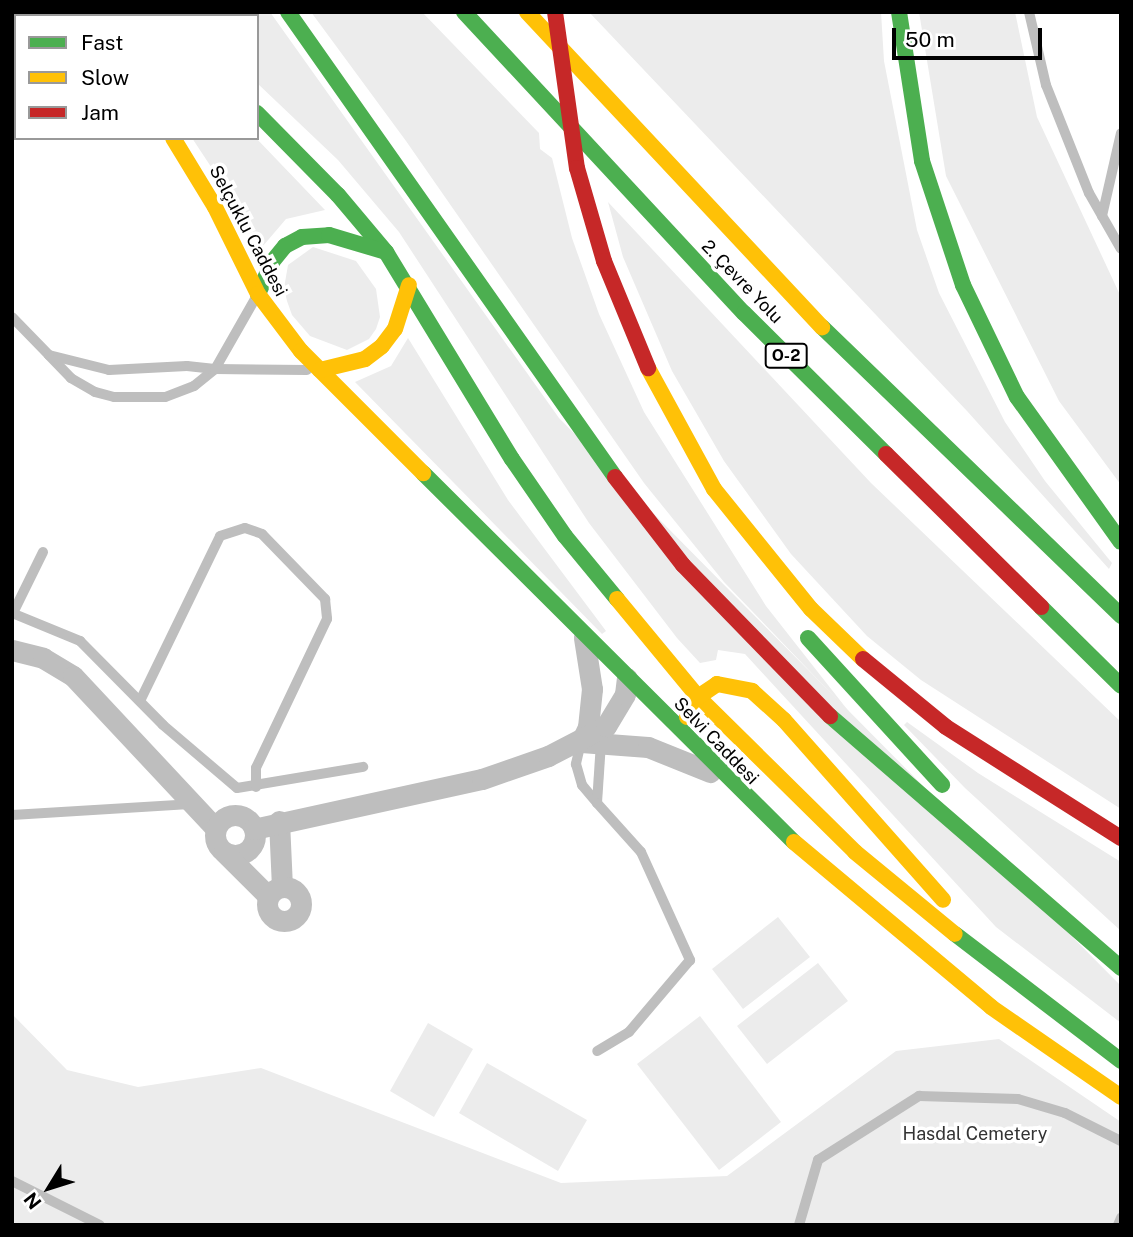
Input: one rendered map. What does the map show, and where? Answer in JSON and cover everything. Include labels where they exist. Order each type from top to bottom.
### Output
[{"type":"main road","points":[[288,12],[635,506],[683,565],[816,704],[1121,968]]},
{"type":"main road","name":"2. Çevre Yolu","points":[[464,12],[744,313],[1121,687]]},
{"type":"main road","name":"2. Çevre Yolu","points":[[527,12],[824,328],[1121,616]]},
{"type":"main road","points":[[555,12],[577,168],[624,314],[691,451],[705,490],[752,565]]},
{"type":"main road","points":[[899,12],[922,162],[963,285],[1017,397],[1078,488],[1121,542]]},
{"type":"main road","points":[[259,115],[338,195],[386,252],[409,285],[395,329],[383,346],[365,359],[320,370]]},
{"type":"main road","name":"Selçuklu Caddesi","points":[[174,140],[215,206],[258,293],[320,370]]},
{"type":"main road","points":[[258,293],[272,262],[285,246],[302,237],[329,235],[386,252]]},
{"type":"main road","name":"Selvi Caddesi","points":[[409,285],[512,460],[601,582],[698,697],[855,852],[1121,1061]]},
{"type":"main road","name":"Selvi Caddesi","points":[[320,370],[767,820],[932,959],[1121,1097]]},
{"type":"main road","points":[[691,451],[744,530],[850,648],[946,727],[1121,838]]},
{"type":"main road","points":[[601,582],[626,643],[627,678]]},
{"type":"main road","points":[[799,627],[953,796]]},
{"type":"main road","points":[[687,740],[686,723],[698,697],[709,687],[727,683],[767,702],[932,890],[1085,1035]]},
{"type":"main road","points":[[971,815],[1121,954]]},
{"type":"street","points":[[582,632],[592,689],[588,727],[591,743]]},
{"type":"street","points":[[12,650],[43,658],[73,676],[216,829]]},
{"type":"street","points":[[591,743],[612,719],[627,678]]},
{"type":"street","points":[[254,829],[278,821],[482,779],[591,743],[648,747],[723,777]]},
{"type":"street","points":[[254,829],[236,815],[224,819],[216,829],[216,841],[224,852],[275,891],[278,821]]},
{"type":"street","points":[[224,852],[237,855],[249,850],[254,829]]},
{"type":"lane","points":[[1029,12],[1046,85],[1102,216],[1121,249]]},
{"type":"lane","points":[[1102,216],[1121,133]]},
{"type":"lane","points":[[12,317],[71,378],[114,397],[164,397],[194,386],[215,369],[258,293]]},
{"type":"lane","points":[[49,355],[109,370],[320,370]]},
{"type":"lane","points":[[139,701],[220,536],[245,527],[262,534],[325,598],[327,619],[256,768],[256,787]]},
{"type":"lane","points":[[43,552],[13,613],[80,641],[224,781],[237,788],[256,787],[363,767]]},
{"type":"lane","points":[[591,743],[576,764],[582,785],[641,852],[690,960],[629,1032],[597,1051]]},
{"type":"lane","points":[[591,743],[597,803]]},
{"type":"lane","points":[[12,816],[193,804]]},
{"type":"lane","points":[[799,1225],[818,1160],[919,1096],[1018,1099],[1065,1113],[1121,1141]]},
{"type":"lane","points":[[12,1181],[76,1220],[100,1225]]},
{"type":"lane","points":[[1118,1225],[1121,1218]]},
{"type":"green space","points":[[166,12],[270,12],[559,418],[1121,986],[1121,1023],[996,927],[745,654],[718,650],[716,660],[700,663],[677,638],[589,523],[399,232],[338,160],[259,85],[259,14]]},
{"type":"green space","points":[[311,12],[422,12],[539,133],[540,149],[552,158],[572,238],[599,314],[644,412],[766,606],[850,713],[724,582],[644,483],[406,141]]},
{"type":"green space","points":[[589,12],[881,12],[884,61],[917,230],[939,293],[1005,422],[1045,481],[1112,563],[1109,569],[967,411]]},
{"type":"green space","points":[[919,12],[1015,12],[1037,117],[1121,297],[1121,485],[1059,401],[946,176]]},
{"type":"green space","points":[[193,140],[258,140],[325,210],[286,219],[257,253],[223,185]]},
{"type":"green space","points":[[608,202],[871,483],[1121,722],[1121,809],[921,680],[867,636],[791,554],[724,461],[672,371],[623,257]]},
{"type":"green space","points":[[313,247],[356,261],[376,289],[380,317],[376,329],[369,339],[347,350],[310,336],[292,315],[287,301],[284,288],[288,265]]},
{"type":"green space","points":[[408,338],[508,500],[606,631],[602,634],[355,382],[391,366]]},
{"type":"green space","points":[[907,722],[978,773],[1121,862],[1121,931],[965,788],[904,725]]},
{"type":"green space","points":[[778,917],[810,957],[743,1009],[712,969]]},
{"type":"green space","points":[[818,963],[848,1001],[767,1064],[737,1026]]},
{"type":"green space","name":"Hasdal Cemetery","points":[[12,1014],[67,1070],[138,1087],[261,1068],[561,1183],[727,1176],[896,1051],[999,1039],[1121,1122],[1121,1225],[12,1225]]},
{"type":"green space","points":[[700,1016],[781,1122],[719,1170],[637,1064]]},
{"type":"green space","points":[[428,1023],[473,1049],[434,1117],[390,1091]]},
{"type":"green space","points":[[487,1063],[587,1120],[558,1171],[459,1113]]},
{"type":"traffic: fast","points":[[288,12],[615,477]]},
{"type":"traffic: fast","points":[[464,12],[744,313],[886,454]]},
{"type":"traffic: fast","points":[[899,12],[922,161],[963,285],[1017,397],[1121,542]]},
{"type":"traffic: fast","points":[[259,115],[338,195],[386,252],[512,459],[565,536],[617,599]]},
{"type":"traffic: fast","points":[[258,294],[272,262],[285,246],[302,237],[329,235],[386,252]]},
{"type":"traffic: fast","points":[[822,327],[1121,616]]},
{"type":"traffic: fast","points":[[423,473],[794,842]]},
{"type":"traffic: fast","points":[[1041,607],[1121,686]]},
{"type":"traffic: fast","points":[[808,638],[942,785]]},
{"type":"traffic: fast","points":[[830,716],[1121,968]]},
{"type":"traffic: fast","points":[[955,934],[1121,1061]]},
{"type":"traffic: slow","points":[[527,12],[822,327]]},
{"type":"traffic: slow","points":[[174,140],[215,207],[258,294],[301,351],[423,473]]},
{"type":"traffic: slow","points":[[320,370],[365,359],[382,346],[395,329],[409,285]]},
{"type":"traffic: slow","points":[[648,368],[714,489],[811,609],[863,659]]},
{"type":"traffic: slow","points":[[617,599],[698,697],[855,852],[955,934]]},
{"type":"traffic: slow","points":[[687,717],[698,697],[717,684],[752,691],[784,720],[943,900]]},
{"type":"traffic: slow","points":[[794,842],[991,1007],[1121,1097]]},
{"type":"traffic: jam","points":[[555,12],[577,168],[604,261],[648,368]]},
{"type":"traffic: jam","points":[[886,454],[1041,607]]},
{"type":"traffic: jam","points":[[615,477],[683,565],[830,716]]},
{"type":"traffic: jam","points":[[863,659],[946,727],[1121,838]]}]
